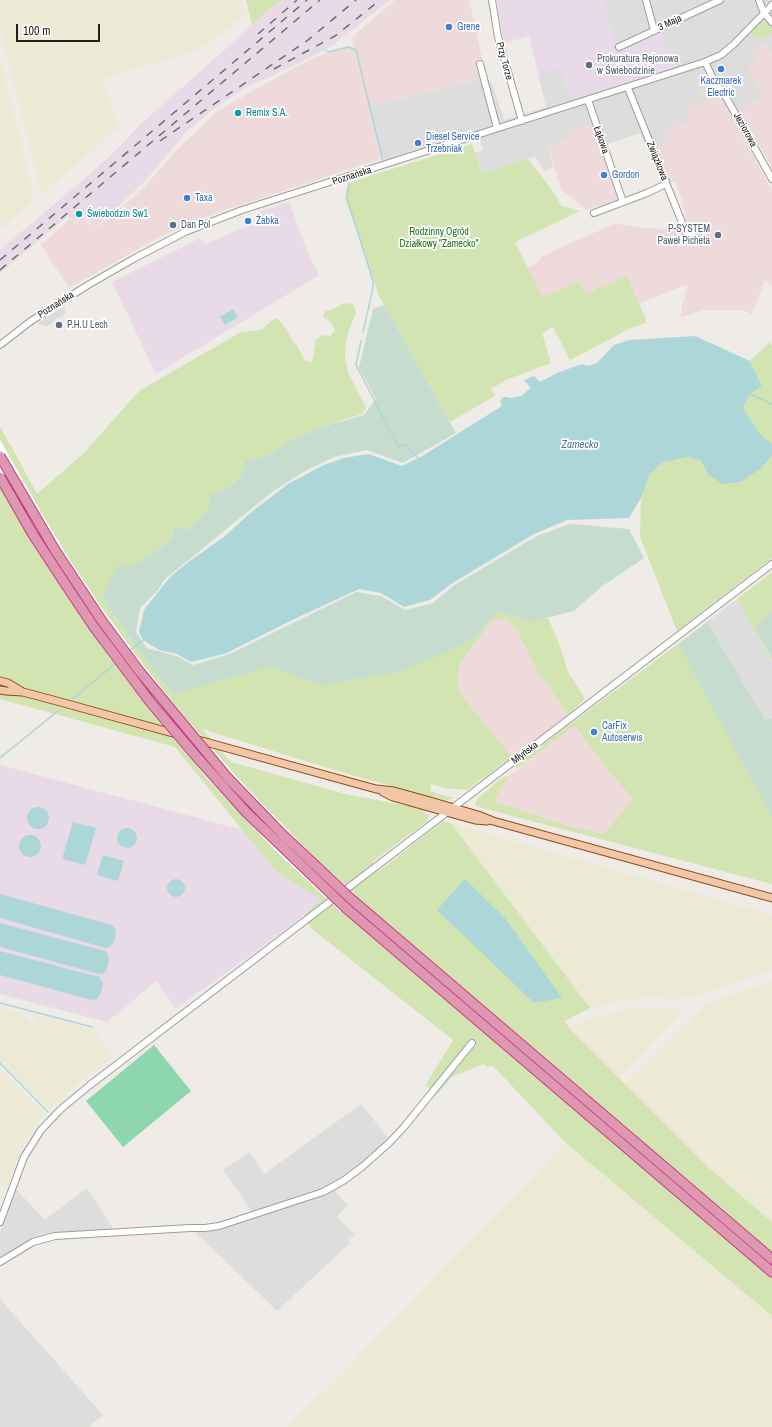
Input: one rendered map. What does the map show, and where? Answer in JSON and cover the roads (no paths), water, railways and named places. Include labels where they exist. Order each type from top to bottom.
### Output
[{"type":"highway","points":[[0,456],[41,528],[72,578],[102,621],[158,695],[222,772],[305,857],[351,899],[772,1259]]},
{"type":"highway","points":[[0,477],[32,533],[94,627],[151,703],[246,812],[346,908],[772,1272]]},
{"type":"main road","points":[[1,681],[23,692],[376,789],[394,792],[451,810],[478,814],[493,821],[772,898]]},
{"type":"main road","points":[[0,690],[23,692]]},
{"type":"street","name":"Przy Torze","points":[[492,0],[498,37],[522,121]]},
{"type":"street","points":[[646,0],[654,30]]},
{"type":"street","name":"3 Maja","points":[[619,47],[720,0]]},
{"type":"street","points":[[759,0],[764,14],[772,22]]},
{"type":"street","name":"Poznańska","points":[[0,345],[31,321],[88,284],[185,232],[242,210],[706,62],[725,52],[772,5]]},
{"type":"street","name":"Jeziorowa","points":[[706,62],[717,87],[722,90],[772,179]]},
{"type":"street","points":[[480,64],[497,128]]},
{"type":"street","name":"Związkowa","points":[[628,88],[666,184],[690,234]]},
{"type":"street","name":"Łąkowa","points":[[588,100],[623,202]]},
{"type":"street","points":[[594,212],[647,193],[666,184]]},
{"type":"street","name":"Młyńska","points":[[0,1219],[24,1157],[36,1137],[53,1116],[90,1085],[772,564]]},
{"type":"street","points":[[0,1262],[33,1242],[55,1236],[219,1226],[323,1192],[362,1167],[389,1143],[404,1127],[472,1043]]},
{"type":"water","points":[[233,309],[238,317],[225,325],[220,317]]},
{"type":"water","name":"Zamecko","points":[[695,336],[750,361],[762,386],[750,394],[743,408],[760,434],[772,444],[772,456],[761,468],[741,482],[722,484],[708,474],[701,461],[688,457],[663,462],[649,475],[641,498],[629,518],[567,520],[534,534],[451,584],[430,600],[404,607],[381,593],[359,589],[290,621],[227,653],[191,662],[177,654],[159,650],[143,640],[139,632],[144,610],[170,577],[224,537],[249,514],[288,484],[324,465],[344,458],[368,454],[402,466],[424,455],[502,406],[500,401],[504,397],[511,398],[521,396],[531,388],[524,380],[534,376],[540,382],[557,373],[582,364],[589,366],[597,363],[614,345],[629,340]]},
{"type":"water","points":[[38,807],[46,810],[49,818],[46,826],[38,829],[30,826],[27,818],[30,810]]},
{"type":"water","points":[[73,822],[96,828],[85,865],[62,859]]},
{"type":"water","points":[[123,828],[131,828],[137,834],[137,842],[131,848],[123,848],[117,842],[117,834]]},
{"type":"water","points":[[30,835],[38,838],[41,846],[38,854],[30,857],[22,854],[19,846],[22,838]]},
{"type":"water","points":[[103,855],[124,861],[118,881],[97,875]]},
{"type":"water","points":[[176,879],[182,882],[185,888],[182,894],[176,897],[170,894],[167,888],[170,882]]},
{"type":"water","points":[[465,879],[505,918],[562,998],[534,1003],[437,910]]},
{"type":"water","points":[[0,894],[112,925],[116,930],[115,939],[111,946],[106,948],[0,918]]},
{"type":"water","points":[[0,923],[105,951],[109,957],[108,966],[104,973],[99,974],[0,947]]},
{"type":"water","points":[[0,951],[99,977],[103,983],[101,992],[97,999],[92,1000],[0,975]]},
{"type":"waterway","points":[[325,50],[328,52],[348,47],[356,50],[382,158]]},
{"type":"waterway","points":[[349,184],[347,198],[373,281],[373,288],[363,332]]},
{"type":"waterway","points":[[361,341],[356,365],[398,446],[405,444],[418,458]]},
{"type":"waterway","points":[[750,394],[772,404]]},
{"type":"waterway","points":[[129,651],[143,640]]},
{"type":"waterway","points":[[73,699],[116,663]]},
{"type":"waterway","points":[[0,758],[59,710]]},
{"type":"waterway","points":[[0,1003],[92,1027]]},
{"type":"waterway","points":[[0,1063],[48,1112]]},
{"type":"railway","points":[[258,34],[297,0]]},
{"type":"railway","points":[[0,260],[307,0]]},
{"type":"railway","points":[[0,270],[320,0]]},
{"type":"railway","points":[[160,141],[308,40],[356,0]]},
{"type":"railway","points":[[274,69],[335,36],[380,0]]},
{"type":"place","name":"Grene","points":[[449,27]]},
{"type":"place","name":"Prokuratura Rejonowa w Świebodzinie","points":[[589,65]]},
{"type":"place","name":"Kaczmarek Electric","points":[[721,69]]},
{"type":"place","name":"Remix S.A.","points":[[238,113]]},
{"type":"place","name":"Diesel Service Trzebniak","points":[[418,143]]},
{"type":"place","name":"Gordon","points":[[604,175]]},
{"type":"place","name":"Taxa","points":[[187,198]]},
{"type":"place","name":"Świebodzin Sw1","points":[[79,214]]},
{"type":"place","name":"Żabka","points":[[248,221]]},
{"type":"place","name":"Dan Pol","points":[[173,225]]},
{"type":"place","name":"P-SYSTEM Paweł Picheta","points":[[718,235]]},
{"type":"place","name":"P.H.U Lech","points":[[59,325]]},
{"type":"place","name":"CarFix Autoserwis","points":[[594,732]]},
{"type":"park label","name":"Rodzinny Ogród Działkowy \"Zamecko\"","points":[[439,238]]}]
